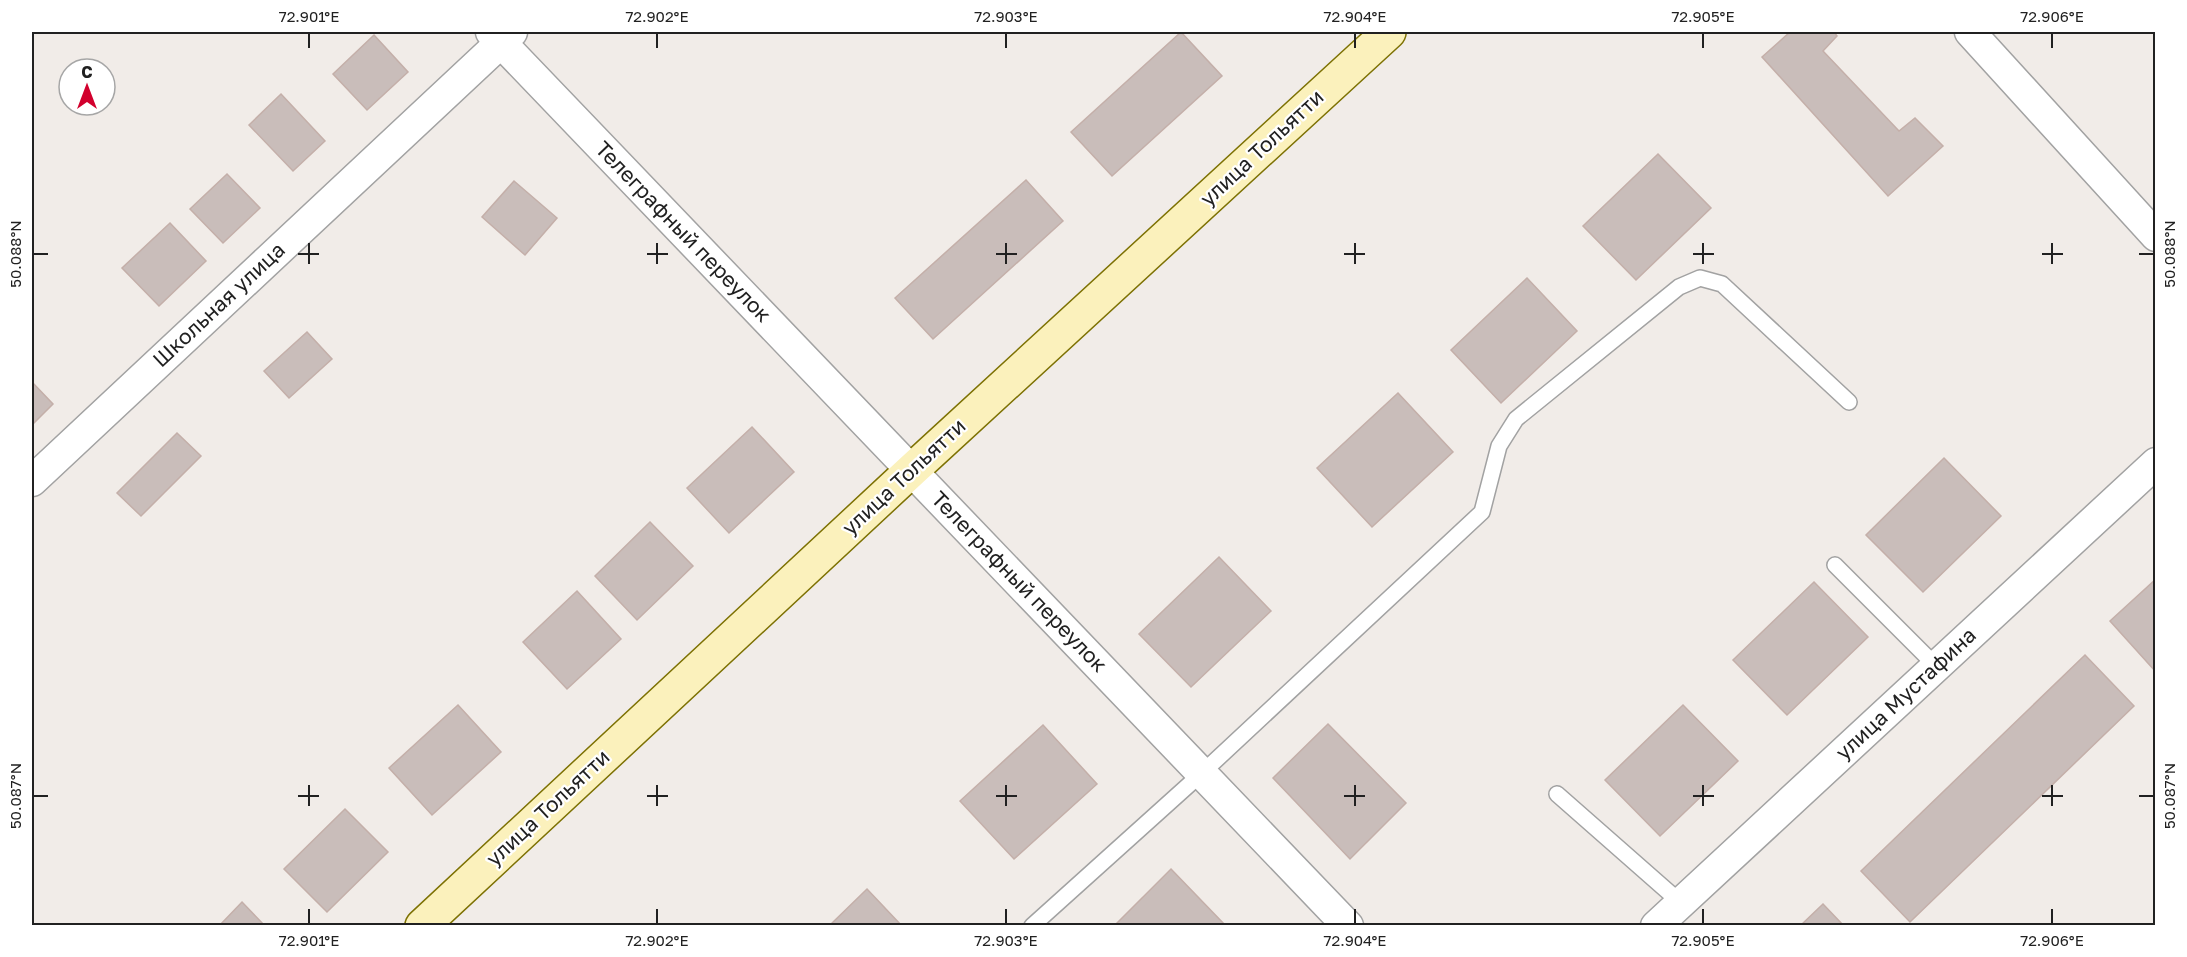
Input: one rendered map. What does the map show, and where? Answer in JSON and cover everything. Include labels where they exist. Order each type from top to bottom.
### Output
[{"type":"street","name":"улица Тольятти","points":[[422,926],[912,470],[1389,32]]},
{"type":"street","points":[[1970,32],[2156,236]]},
{"type":"street","name":"Телеграфный переулок","points":[[501,35],[912,470],[1348,926]]},
{"type":"street","name":"Школьная улица","points":[[32,481],[501,35]]},
{"type":"street","name":"улица Мустафина","points":[[1656,926],[2156,463]]},
{"type":"lane","points":[[1032,926],[1202,774],[1482,512],[1499,446],[1516,418],[1679,287],[1700,278],[1722,284],[1849,402]]},
{"type":"lane","points":[[1835,565],[1936,666]]},
{"type":"lane","points":[[1557,794],[1681,903]]},
{"type":"building","points":[[1181,32],[1222,76],[1112,176],[1071,132]]},
{"type":"building","points":[[1790,32],[1834,32],[1837,36],[1823,51],[1899,131],[1915,118],[1943,146],[1888,196],[1762,57]]},
{"type":"building","points":[[374,35],[408,72],[367,110],[333,74]]},
{"type":"building","points":[[281,94],[325,141],[293,171],[249,125]]},
{"type":"building","points":[[1658,154],[1711,208],[1636,280],[1583,226]]},
{"type":"building","points":[[227,174],[260,208],[223,243],[190,209]]},
{"type":"building","points":[[1026,180],[1063,221],[933,339],[895,298]]},
{"type":"building","points":[[514,181],[557,218],[525,255],[482,217]]},
{"type":"building","points":[[170,223],[206,261],[159,306],[122,268]]},
{"type":"building","points":[[1527,278],[1577,331],[1501,403],[1451,350]]},
{"type":"building","points":[[307,332],[332,359],[289,398],[264,371]]},
{"type":"building","points":[[32,382],[53,404],[32,425]]},
{"type":"building","points":[[1398,393],[1453,452],[1372,527],[1317,468]]},
{"type":"building","points":[[752,427],[794,472],[729,533],[687,488]]},
{"type":"building","points":[[177,433],[201,456],[141,516],[117,493]]},
{"type":"building","points":[[1944,458],[2001,516],[1923,592],[1866,535]]},
{"type":"building","points":[[650,522],[693,566],[637,620],[595,576]]},
{"type":"building","points":[[1219,557],[1271,611],[1191,687],[1139,634]]},
{"type":"building","points":[[2156,579],[2156,670],[2155,671],[2110,621]]},
{"type":"building","points":[[1814,582],[1868,637],[1787,715],[1733,660]]},
{"type":"building","points":[[577,591],[621,639],[567,689],[523,642]]},
{"type":"building","points":[[2085,655],[2134,706],[1910,922],[1861,871]]},
{"type":"building","points":[[458,705],[501,752],[432,815],[389,768]]},
{"type":"building","points":[[1683,705],[1738,761],[1660,836],[1605,780]]},
{"type":"building","points":[[1328,724],[1406,803],[1350,859],[1273,778]]},
{"type":"building","points":[[1043,725],[1097,784],[1014,859],[960,801]]},
{"type":"building","points":[[345,809],[388,852],[327,912],[284,869]]},
{"type":"building","points":[[1171,869],[1226,926],[1115,926],[1115,925]]},
{"type":"building","points":[[867,889],[902,926],[829,926]]},
{"type":"building","points":[[242,902],[265,926],[219,926]]},
{"type":"building","points":[[1823,904],[1844,926],[1800,926]]}]
